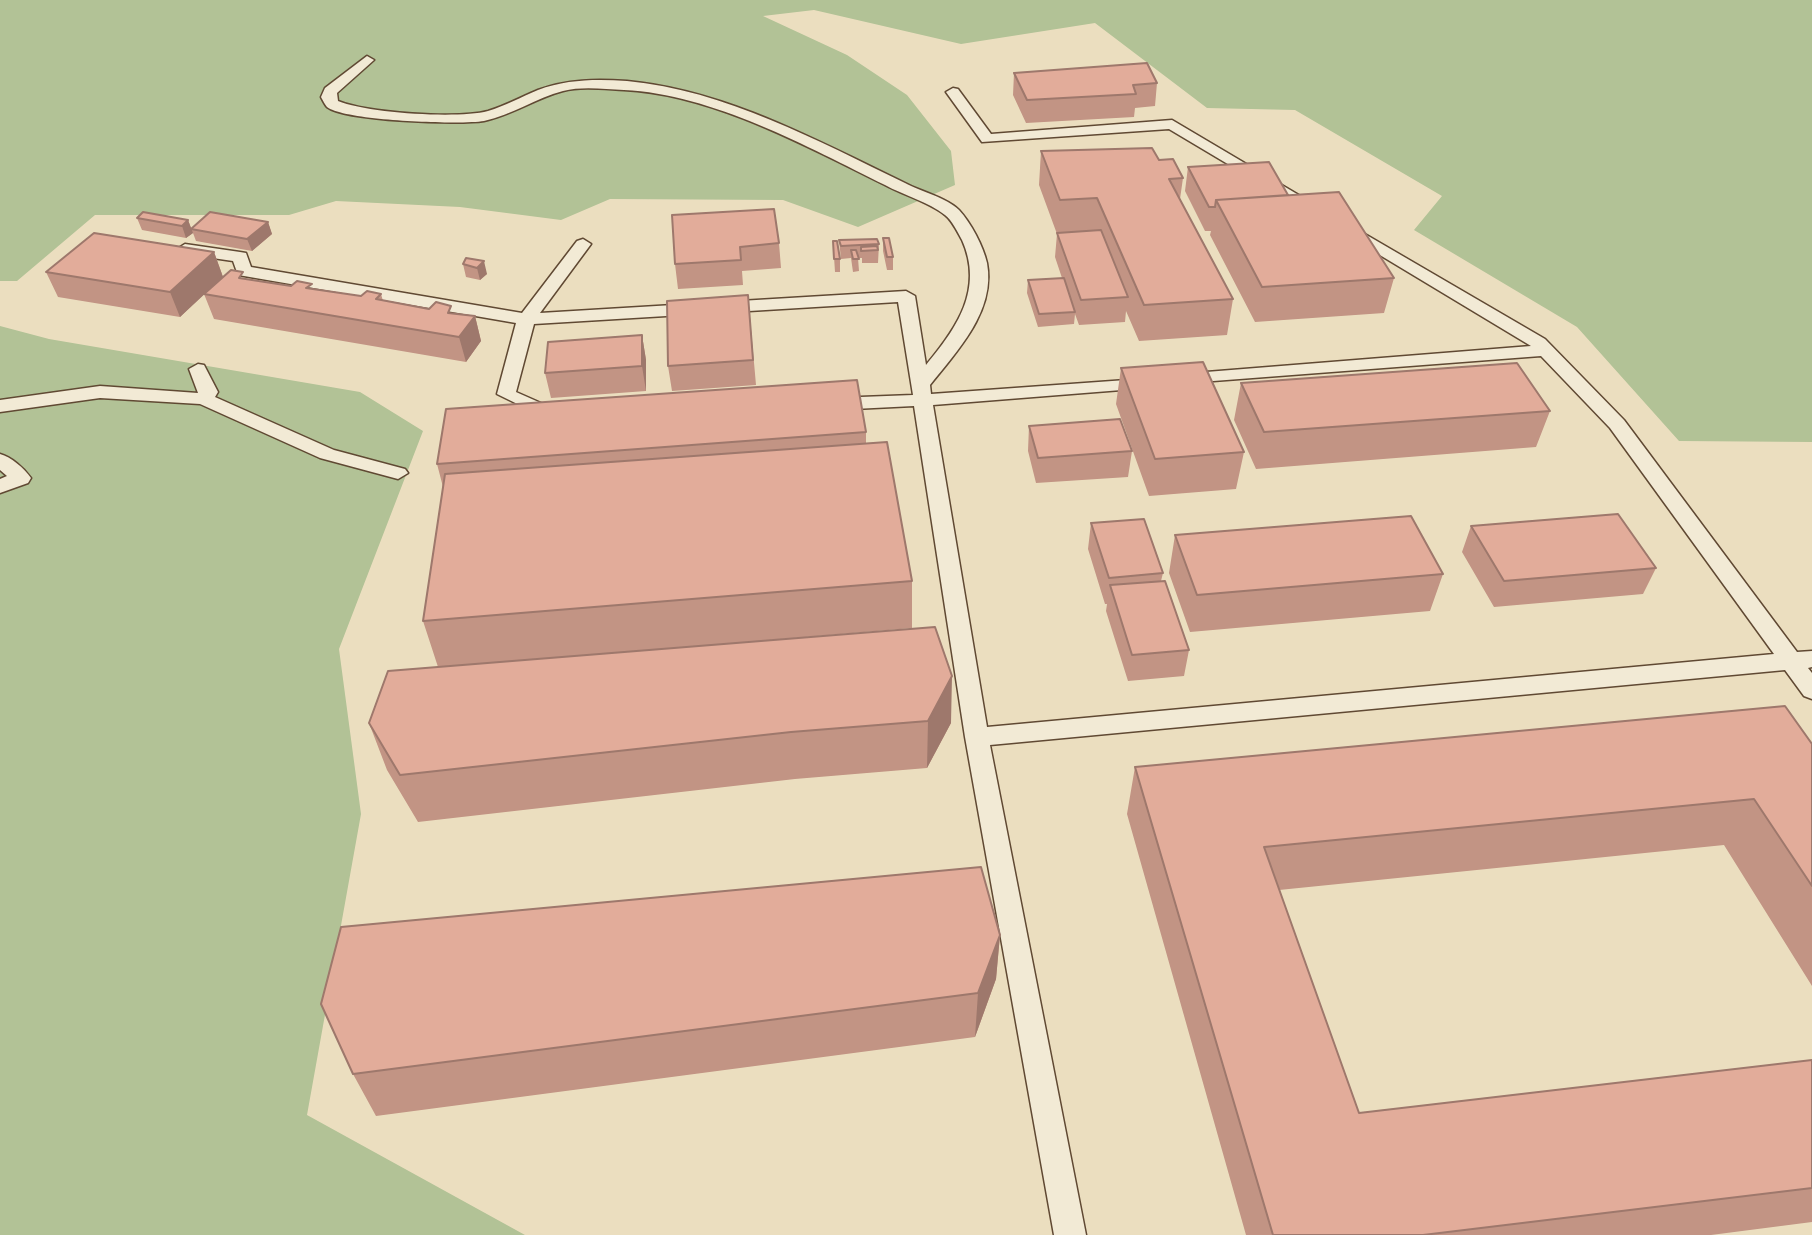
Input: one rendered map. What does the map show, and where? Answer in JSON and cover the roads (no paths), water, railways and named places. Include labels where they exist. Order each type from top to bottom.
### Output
[{"type":"lane","points":[[367,60],[330,91],[328,97],[332,104],[345,109],[480,117],[516,107],[555,88],[608,84],[636,87],[685,97],[749,117],[952,212],[971,236],[981,273],[978,303],[922,393]]},
{"type":"lane","points":[[953,92],[987,139],[1172,124],[1546,350],[1617,424],[1801,660],[1812,690]]},
{"type":"lane","points":[[564,414],[549,415],[506,394],[526,319],[583,244]]},
{"type":"lane","points":[[166,246],[240,257],[244,271],[526,319],[906,296],[977,737],[1070,1235]]},
{"type":"lane","points":[[814,405],[922,393],[1546,350]]},
{"type":"lane","points":[[198,369],[209,392],[203,399]]},
{"type":"lane","points":[[0,406],[100,392],[203,399],[327,454],[398,473]]},
{"type":"lane","points":[[0,460],[21,478],[0,487]]},
{"type":"lane","points":[[977,737],[1801,660]]}]
